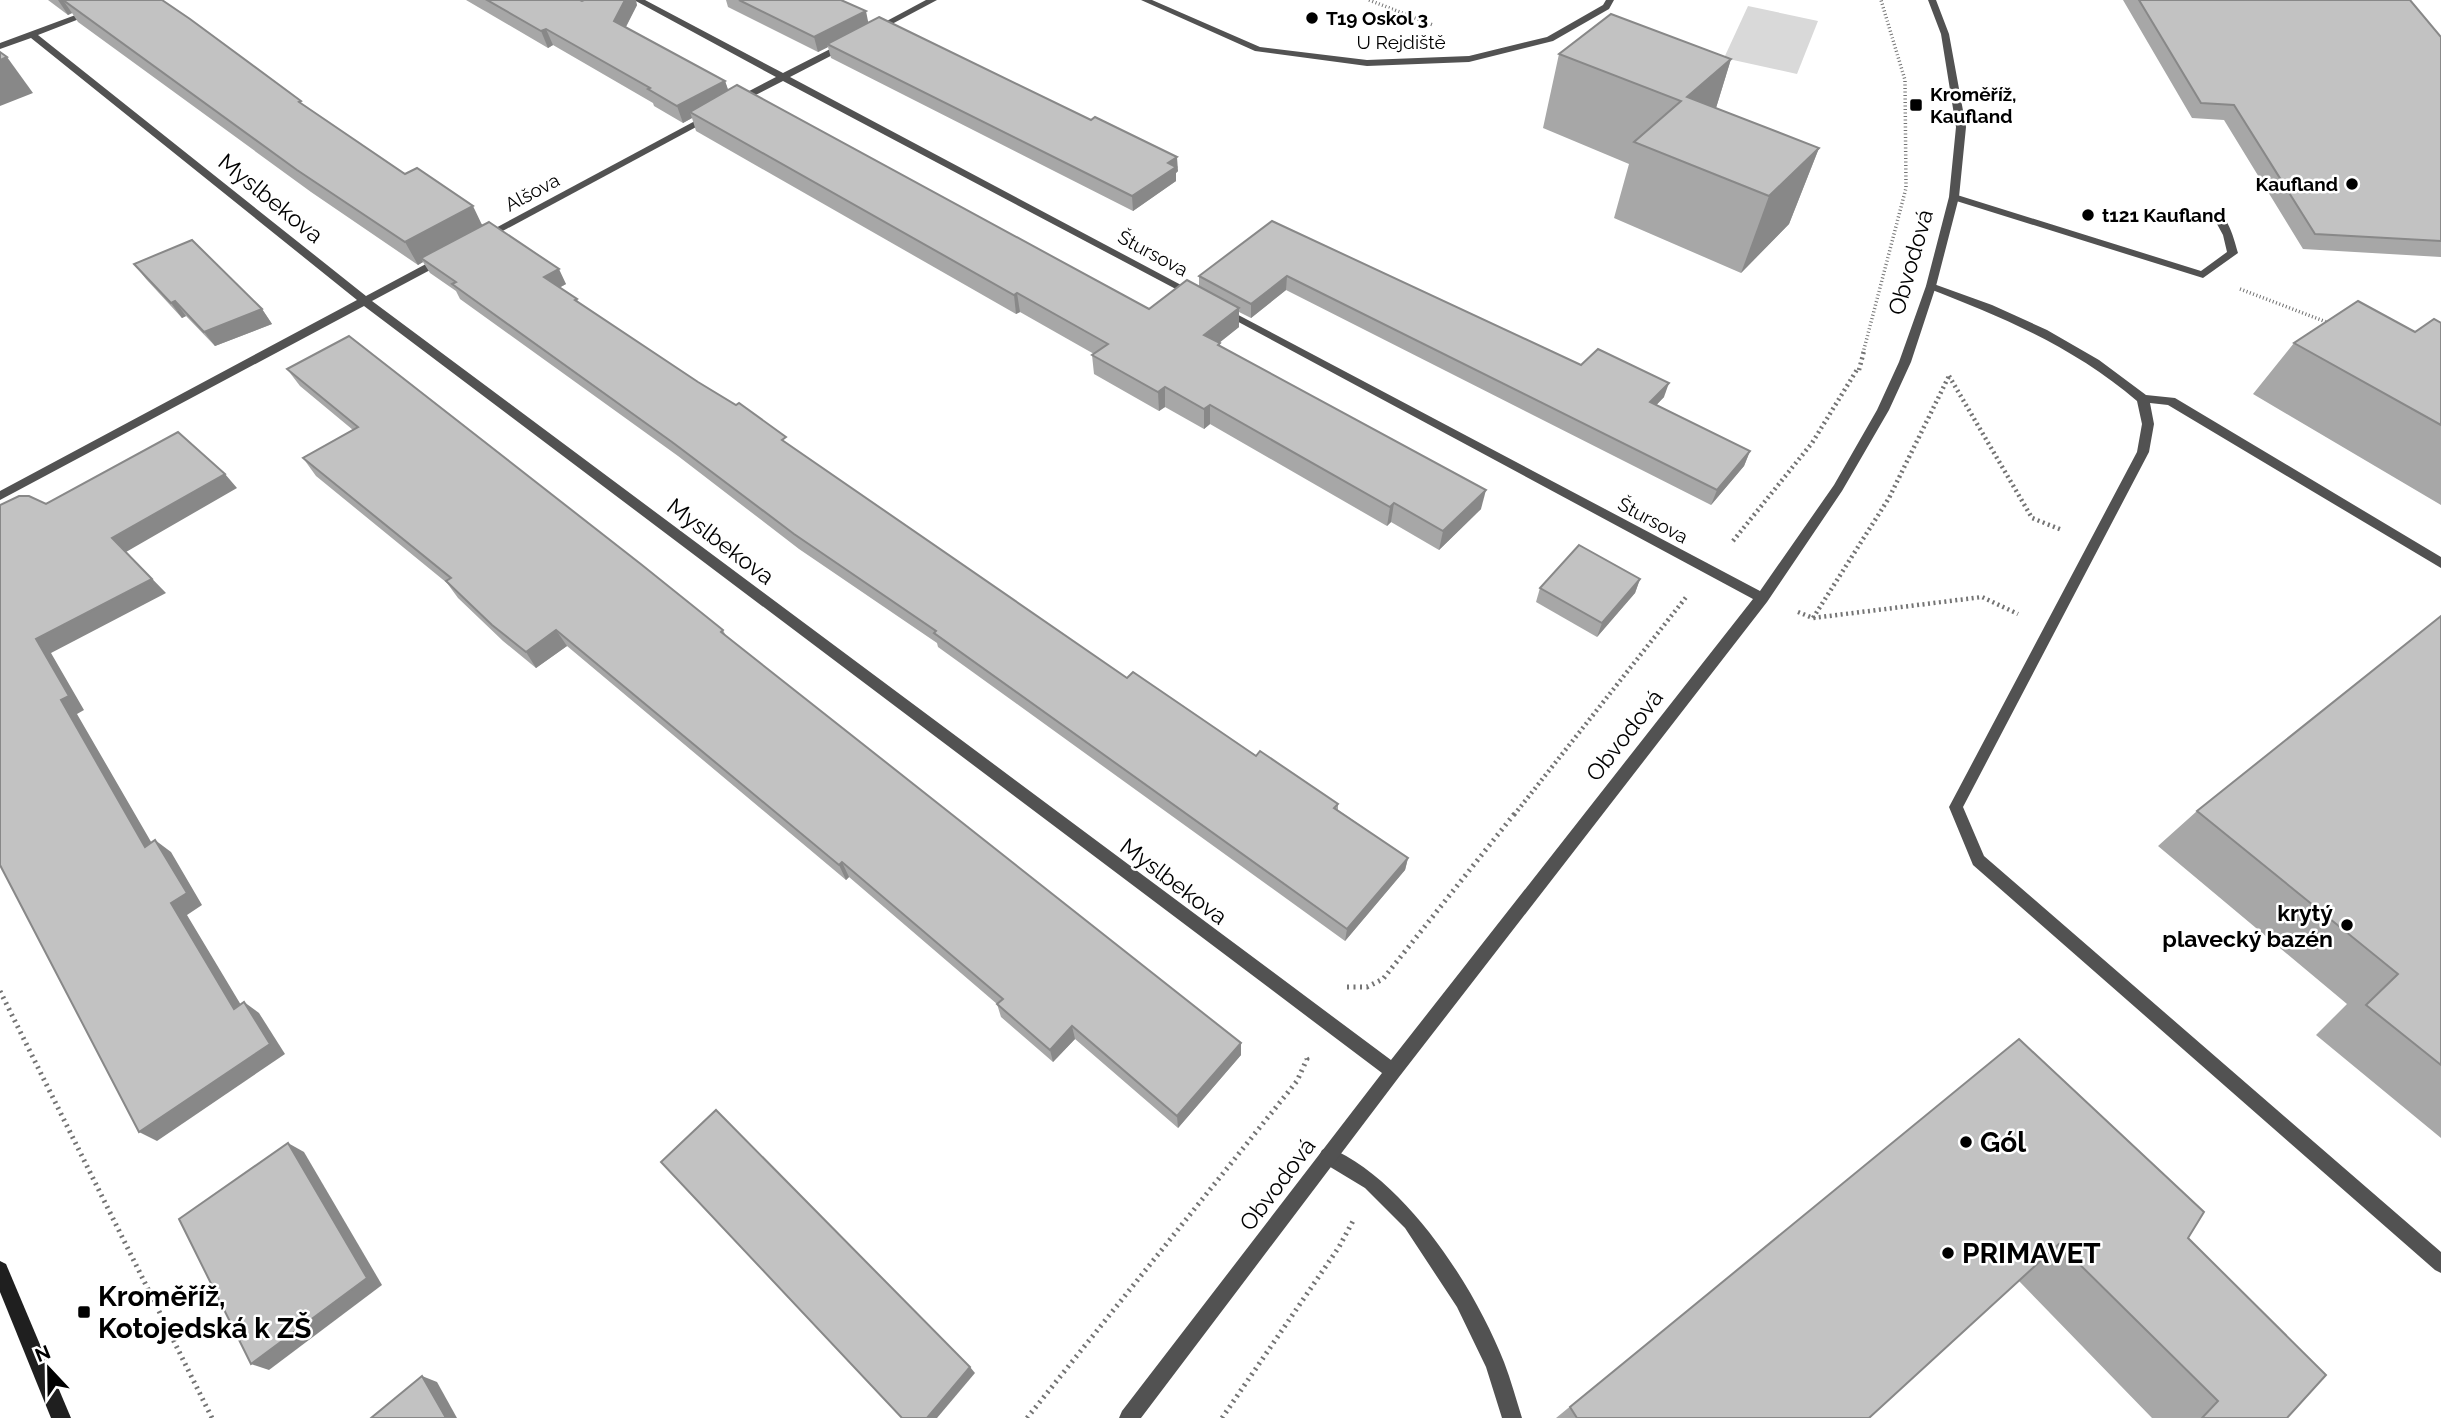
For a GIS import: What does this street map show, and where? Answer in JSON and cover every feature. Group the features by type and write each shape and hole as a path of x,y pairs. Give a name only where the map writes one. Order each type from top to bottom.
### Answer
{"main road":[{"path":"0,1270 61,1418"}],"street":[{"path":"0,46 124,0"},
{"name":"Štursova","path":"638,0 1203,300"},
{"path":"864,35 933,0"},
{"name":"U Rejdiště","path":"1145,0 1258,49 1367,63 1469,59 1550,39 1606,7 1610,0"},
{"name":"Obvodová","path":"1129,1418 1393,1071 1762,598 1838,488 1883,410 1905,362 1931,286 1954,197 1961,127 1945,34 1932,0"},
{"name":"Myslbekova","path":"32,34 365,300 1393,1071"},
{"name":"Alšova","path":"467,246 852,41"},
{"path":"1954,197 2203,275 2233,253 2228,235 2216,213"},
{"path":"0,496 454,253"},
{"path":"1931,286 2024,322 2101,367 2143,400 2171,401 2441,563"},
{"name":"Štursova","path":"1215,306 1762,598"},
{"path":"2143,400 2148,424 2143,452 1956,807 1978,860 2441,1264"},
{"path":"1328,1156 1371,1182 1411,1222 1464,1300 1495,1364 1512,1418"}],"path":[{"path":"1027,1418 1297,1081 1307,1059 1286,1030 1321,978 1346,987 1367,987 1383,979 1812,443 1858,368 1906,188 1905,80 1881,0"},
{"path":"2203,275 2341,328"},
{"path":"1858,368 1883,410"},
{"path":"1813,618 1889,498 1949,376 2032,518 2096,544"},
{"path":"1762,598 1813,618 1982,597 2050,629"},
{"path":"0,991 212,1418"},
{"path":"1222,1418 1339,1247 1371,1182"}],"shaded area":[{"path":"1748,6 1818,21 1797,74 1724,58"}],"building":[{"path":"63,0 162,0 301,101 299,102 405,174 417,168 473,206 405,242 297,170"},
{"path":"487,0 625,0 614,21 725,81 677,106 546,29 541,31"},
{"path":"739,0 841,0 866,11 814,37"},
{"name":"Kaufland","path":"2139,0 2410,0 2441,37 2441,241 2315,234 2234,105 2201,103"},
{"path":"1611,14 1731,59 1687,97 1819,148 1769,196 1634,142 1681,101 1559,54"},
{"path":"879,17 1091,120 1095,117 1177,157 1168,163 1176,167 1132,196 827,44"},
{"path":"737,85 1149,309 1187,280 1239,308 1204,335 1486,490 1443,531 1394,503 1390,507 1210,405 1204,409 1165,387 1158,392 1092,355 1108,344 1017,293 1014,295 690,112"},
{"path":"1272,221 1581,365 1598,349 1669,383 1650,402 1750,451 1717,490 1287,276 1251,304 1199,276"},
{"path":"489,222 559,269 544,277 577,299 575,300 698,382 736,405 739,403 786,437 782,440 1127,678 1133,672 1256,756 1260,751 1338,804 1334,808 1408,858 1347,929 934,633 936,631 794,534 672,442 452,284 456,282 421,258"},
{"path":"192,240 262,309 204,332 175,301 171,303 134,264"},
{"path":"2358,301 2415,332 2434,319 2441,323 2441,425 2294,343"},
{"path":"349,336 642,565 723,630 721,632 1241,1043 1177,1116 1072,1026 1050,1050 997,1004 1003,999 842,862 839,865 556,630 526,652 492,625 446,581 451,578 303,458 358,427 287,369"},
{"path":"178,432 225,474 112,538 152,579 36,639 69,696 61,700 145,847 155,840 187,893 171,903 234,1009 244,1002 270,1044 139,1132 0,865 0,505 19,496 29,496 46,504"},
{"path":"1579,545 1640,579 1602,623 1540,588"},
{"name":"krytý plavecký bazén","path":"2441,616 2441,1065 2366,1005 2398,974 2197,811"},
{"name":"PRIMAVET","path":"2019,1039 2204,1212 2188,1238 2326,1375 2287,1418 2202,1418 2218,1401 2059,1244 1869,1418 1577,1418 1570,1407"},
{"path":"716,1110 970,1367 927,1418 902,1418 661,1162"},
{"path":"288,1143 367,1278 251,1364 179,1219"},
{"path":"422,1376 446,1418 371,1418"}],"place":[{"name":"T19 Oskol 3","path":"1312,18"},
{"name":"Kroměříž, Kaufland","path":"1916,105"},
{"name":"Kaufland","path":"2352,184"},
{"name":"t121 Kaufland","path":"2088,215"},
{"name":"krytý plavecký bazén","path":"2347,925"},
{"name":"Gól","path":"1966,1142"},
{"name":"PRIMAVET","path":"1948,1253"},
{"name":"Kroměříž, Kotojedská k ZŠ","path":"84,1312"}]}
